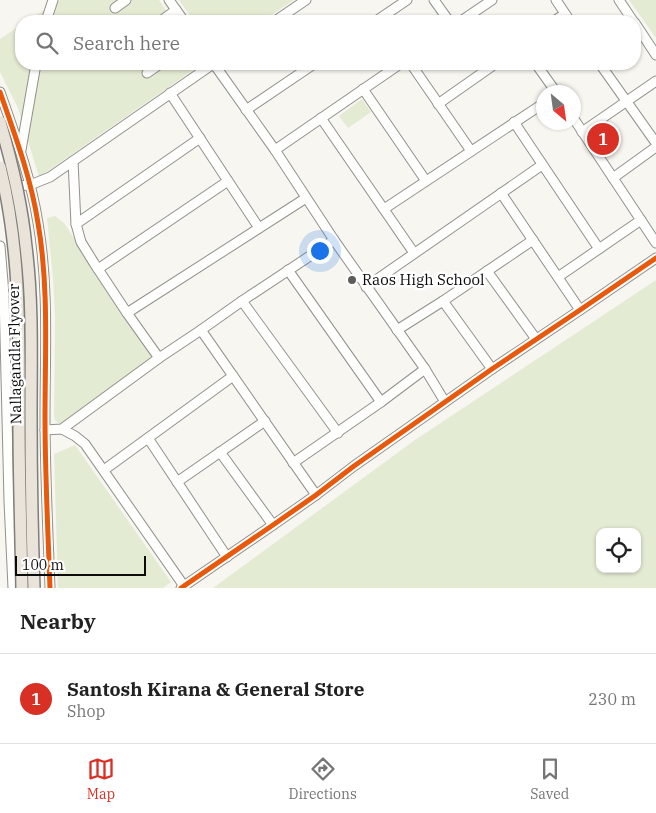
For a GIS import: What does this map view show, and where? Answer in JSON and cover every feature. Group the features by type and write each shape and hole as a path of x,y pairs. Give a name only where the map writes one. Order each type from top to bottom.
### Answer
{"main road":[{"name":"Nallagandla Flyover","path":"0,122 20,203 30,290 31,498 34,588"},
{"name":"Nallagandla Flyover","path":"0,167 8,204 18,290 19,497 22,588"}],"street":[{"path":"48,15 53,0"},
{"path":"115,8 126,0"},
{"path":"169,0 180,15"},
{"path":"284,15 305,0"},
{"path":"385,15 408,0"},
{"path":"434,0 445,15"},
{"path":"470,15 492,0"},
{"path":"556,0 567,15"},
{"path":"619,0 629,15"},
{"path":"169,15 176,10"},
{"path":"641,32 656,55"},
{"path":"0,178 20,151 35,70"},
{"path":"147,73 151,70"},
{"path":"0,187 30,185 50,177 205,70"},
{"path":"218,70 275,150 366,287 425,369 445,402"},
{"path":"246,110 305,70"},
{"path":"275,150 391,70"},
{"path":"415,70 471,151"},
{"path":"438,104 486,70"},
{"path":"540,70 551,85"},
{"path":"604,70 656,143"},
{"path":"656,81 582,132 656,243"},
{"path":"363,89 426,181"},
{"path":"0,92 30,185 38,222 43,262 46,294 45,430 50,588"},
{"path":"170,93 259,228"},
{"path":"384,209 536,108"},
{"path":"321,118 414,254"},
{"path":"514,122 599,249"},
{"path":"76,224 200,138"},
{"path":"613,178 656,147"},
{"path":"73,161 76,224 81,242 159,358"},
{"path":"366,287 542,165"},
{"path":"98,269 228,181"},
{"path":"501,193 580,310"},
{"path":"127,313 306,198"},
{"path":"558,277 641,220"},
{"path":"62,429 242,300 334,240"},
{"path":"397,330 533,240"},
{"path":"0,246 4,294 5,502 13,588"},
{"path":"45,430 62,429 85,444 182,587 274,525 492,369 656,258"},
{"path":"288,270 381,402"},
{"path":"487,271 536,339"},
{"path":"4,294 46,294"},
{"path":"242,300 338,432"},
{"path":"443,300 492,369"},
{"path":"202,330 316,495"},
{"path":"294,463 425,369"},
{"path":"104,470 233,376"},
{"path":"177,482 264,421"},
{"path":"148,438 227,557"},
{"path":"220,452 274,525"}],"green space":[{"path":"60,0 159,0 169,15 36,15"},
{"path":"179,0 294,0 271,15 190,15"},
{"path":"629,0 656,0 656,38 641,15"},
{"path":"15,29 15,70 193,70 39,177 18,108 0,72 0,39"},
{"path":"362,99 371,112 348,128 339,116"},
{"path":"55,216 64,223 152,357 151,362 64,423 58,423 54,415 55,318 47,218"},
{"path":"656,280 656,588 213,588 415,440"},
{"path":"75,445 171,582 163,588 58,588 54,454"}],"cycle path":[{"path":"0,92 27,173 35,206 44,271 46,344 45,438 50,588"},
{"path":"181,588 316,495 492,369 656,258"}],"place":[{"name":"Santosh Kirana & General Store","path":"603,139"},
{"name":"Raos High School","path":"352,280"}]}
